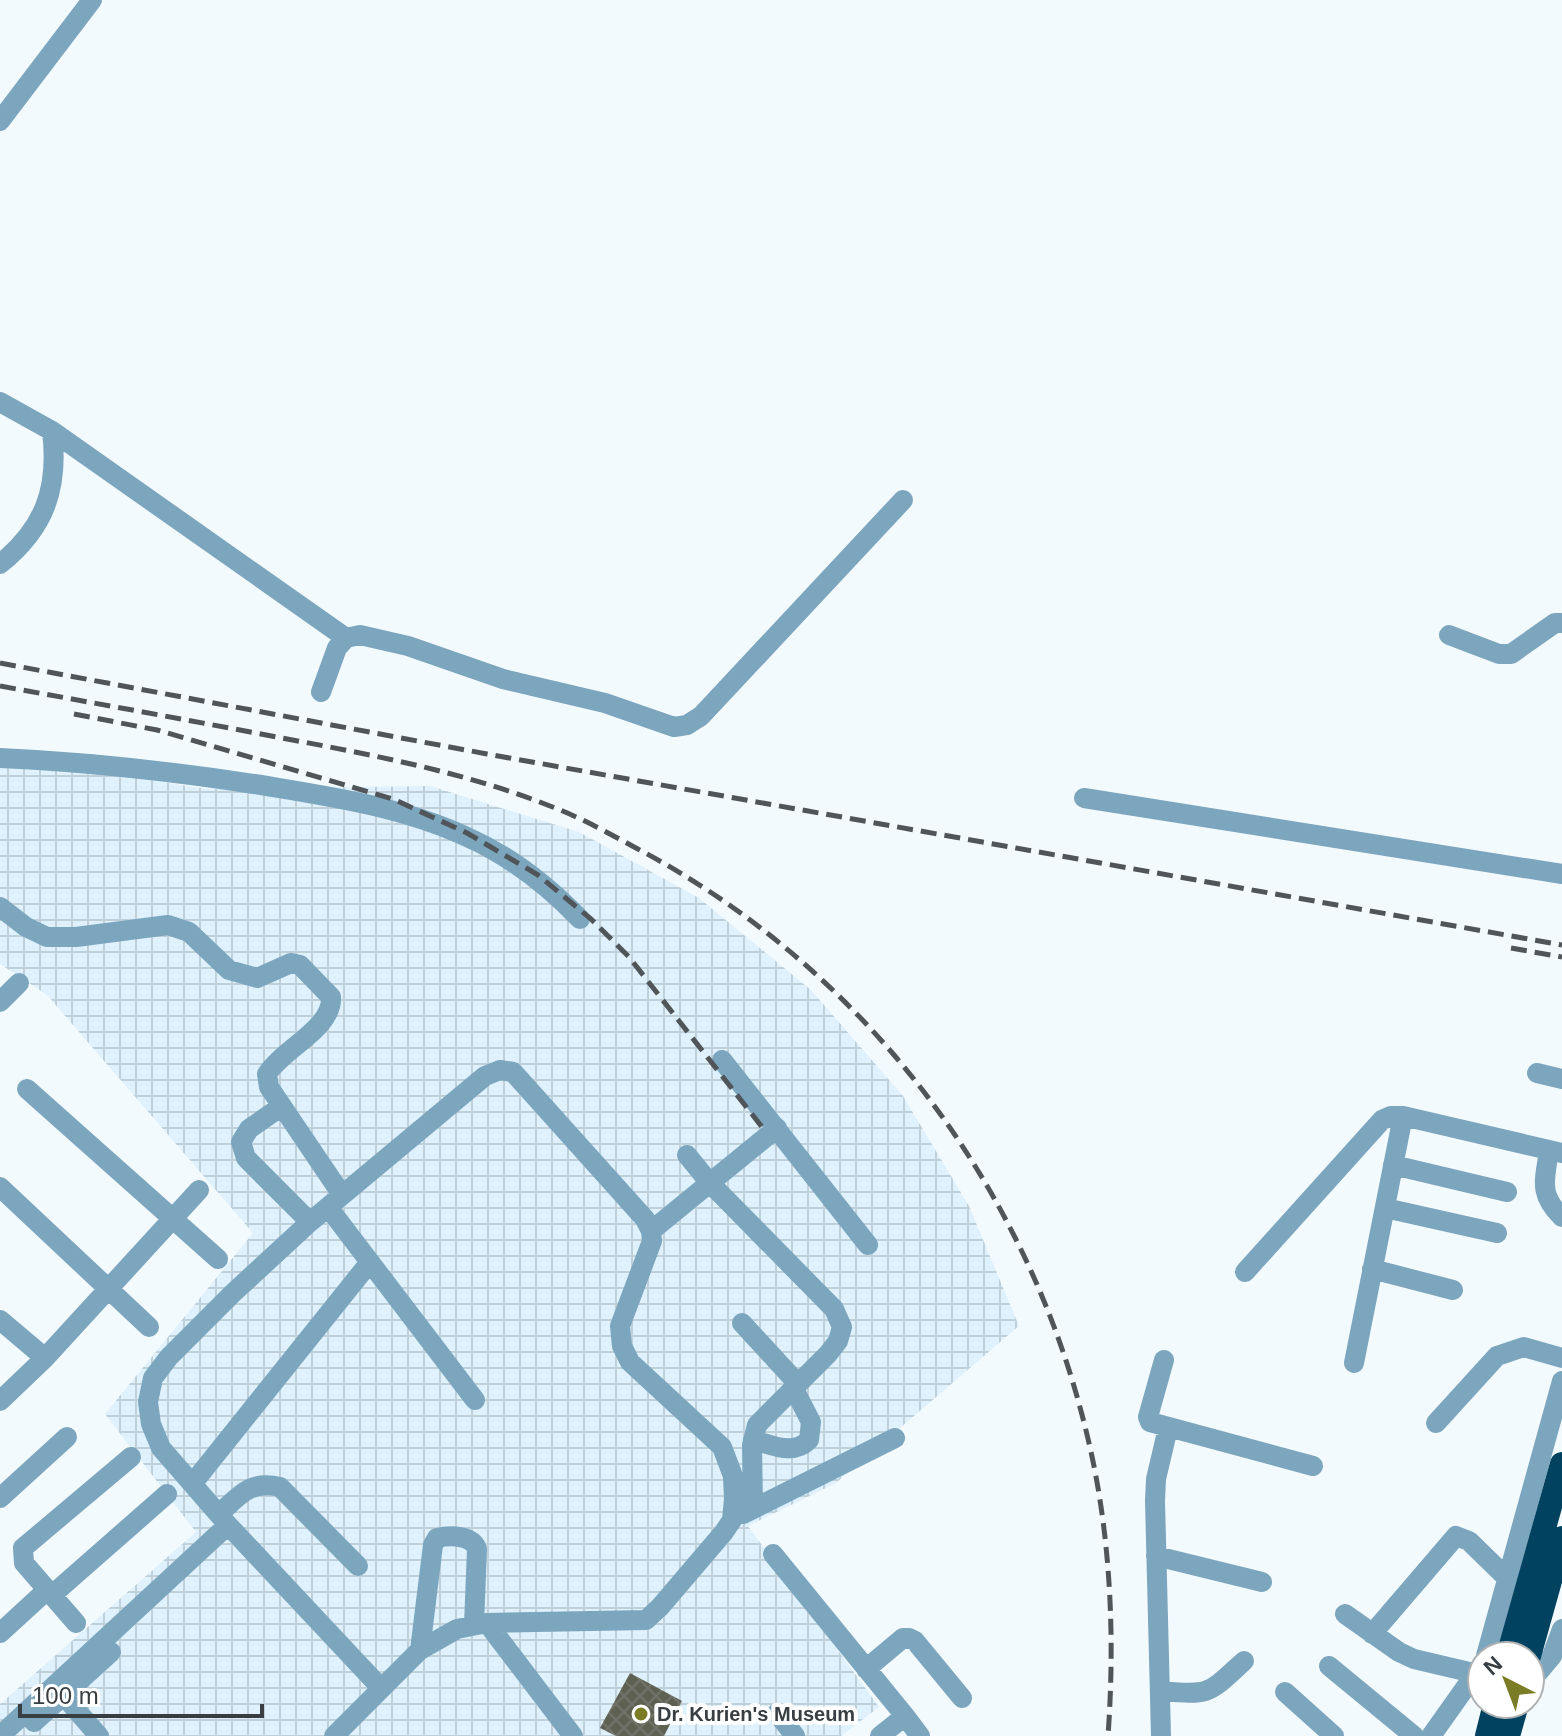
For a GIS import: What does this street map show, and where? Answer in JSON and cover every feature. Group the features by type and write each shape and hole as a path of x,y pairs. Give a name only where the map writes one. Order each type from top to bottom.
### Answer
{"highway":[{"path":"1529,1640 1530,1610 1562,1464"},
{"path":"1516,1640 1562,1538"}],"street":[{"path":"0,121 92,0"},
{"path":"0,402 52,431 346,638"},
{"path":"0,564 27,538 43,513 54,483 56,460 52,431"},
{"path":"321,692 337,648 346,638 360,635 385,640 503,679 605,703 674,727 687,725 701,716 903,500"},
{"path":"1449,635 1499,654 1511,654 1555,623 1562,623"},
{"path":"0,758 80,762 180,773 331,797 401,814 468,837 528,871 580,919"},
{"path":"1084,798 1562,874"},
{"path":"0,907 26,927 47,937 76,937 168,925 189,932 229,970 242,976 257,978 291,963 300,965 331,997 332,1007 325,1020 275,1062 267,1074 269,1087 370,1262 475,1400"},
{"path":"0,1002 19,983"},
{"path":"722,1060 868,1245"},
{"path":"381,1688 228,1525 161,1448 151,1424 148,1402 153,1378 169,1357 233,1293 310,1222 485,1076 500,1070 513,1072 522,1080 645,1219 651,1231 649,1255 620,1326 622,1346 630,1362 722,1447 733,1476 732,1520"},
{"path":"1537,1073 1562,1079"},
{"path":"27,1089 218,1259"},
{"path":"282,1106 249,1129 241,1142 246,1158 310,1222"},
{"path":"1245,1272 1382,1120 1391,1116 1403,1116 1555,1151 1544,1185 1546,1198 1562,1217"},
{"path":"1354,1363 1403,1116"},
{"path":"651,1231 777,1128"},
{"path":"687,1155 709,1182 834,1309 842,1327 838,1341 828,1354 757,1425 753,1440 753,1509"},
{"path":"1393,1165 1507,1192"},
{"path":"0,1187 110,1287 149,1327"},
{"path":"0,1401 45,1358 199,1190"},
{"path":"1385,1208 1497,1233"},
{"path":"193,1483 370,1262"},
{"path":"1372,1269 1453,1290"},
{"path":"0,1320 45,1358"},
{"path":"742,1323 796,1386 811,1422 809,1440 801,1448 753,1440"},
{"path":"1436,1423 1497,1356 1524,1347 1562,1358"},
{"path":"1164,1360 1148,1417 1155,1425 1313,1466"},
{"path":"1491,1640 1562,1381"},
{"path":"1161,1736 1156,1479 1168,1428"},
{"path":"0,1498 67,1437"},
{"path":"334,1736 420,1650 457,1629 480,1624 646,1620 732,1520 895,1438"},
{"path":"76,1623 24,1563 23,1548 131,1457"},
{"path":"19,1736 59,1691 228,1525 254,1485 265,1483 280,1487 358,1566"},
{"path":"0,1633 167,1494"},
{"path":"420,1650 433,1545 437,1538 445,1536 471,1539 477,1549 480,1624 573,1736"},
{"path":"1372,1634 1456,1536 1469,1541 1508,1579"},
{"path":"773,1554 920,1736"},
{"path":"1156,1556 1262,1582"},
{"path":"1345,1614 1414,1659 1466,1671"},
{"path":"1546,1663 1552,1656 1562,1629"},
{"path":"866,1669 903,1638 909,1638 915,1641 962,1698"},
{"path":"1160,1691 1200,1694 1214,1688 1244,1661"},
{"path":"1329,1666 1414,1736"},
{"path":"0,1736 59,1691"},
{"path":"59,1691 99,1736"},
{"path":"1285,1692 1325,1733"},
{"path":"1431,1736 1466,1692"},
{"path":"777,1713 795,1736"},
{"path":"880,1736 905,1716"}],"shaded area":[{"path":"0,756 207,789 430,786 579,832 699,898 811,990 903,1096 969,1206 1019,1326 836,1483 748,1526 879,1707 841,1736 0,1736 0,1704 196,1532 105,1414 253,1233 47,995 0,964"}],"building":[{"name":"Dr. Kurien's Museum","path":"630,1673 682,1701 664,1736 616,1736 600,1728"}],"railway":[{"path":"0,663 487,754 1562,945"},
{"path":"0,686 384,758 518,794 572,815 636,848 719,898 796,956 865,1023 927,1096 981,1175 1026,1260 1062,1350 1089,1443 1096,1479 1107,1552 1111,1626 1108,1736"},
{"path":"74,714 157,730 393,799 467,833 538,875 591,919 629,957 762,1127"},
{"path":"1511,948 1562,957"}],"place":[{"name":"Dr. Kurien's Museum","path":"641,1714"}]}
